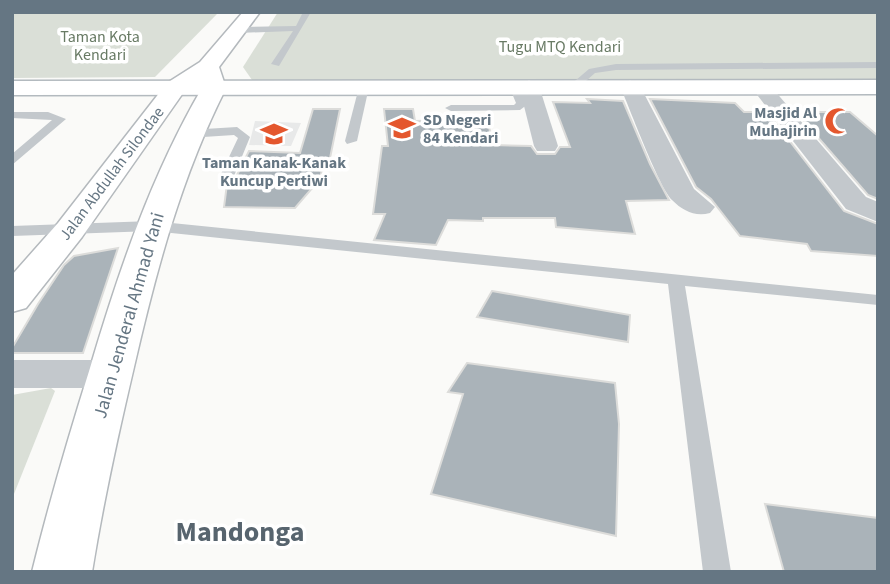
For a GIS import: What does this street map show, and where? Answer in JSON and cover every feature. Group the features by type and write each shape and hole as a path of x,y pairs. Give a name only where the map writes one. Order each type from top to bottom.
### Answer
{"main road":[{"path":"203,74 252,12"},
{"path":"12,88 203,74 364,87 878,87"},
{"name":"Jalan Jenderal Ahmad Yani","path":"63,571 78,490 110,374 152,226 188,134 203,74"},
{"name":"Jalan Abdullah Silondae","path":"12,300 203,74"}],"street":[{"path":"521,86 546,146"},
{"path":"630,86 682,194 700,207"},
{"path":"756,87 856,204 878,213"},
{"path":"12,374 110,374"}],"lane":[{"path":"276,64 307,12"},
{"path":"239,30 299,28"},
{"path":"731,66 756,87"},
{"path":"574,86 592,71 603,68 875,67"},
{"path":"451,108 516,108 522,104 521,86"},
{"path":"351,141 364,87"},
{"path":"12,115 48,115 60,119 12,161"},
{"path":"188,134 237,131 242,134 244,137 227,176"},
{"path":"12,231 152,226 878,300"},
{"path":"676,281 717,572"}],"shaded area":[{"name":"Taman Kanak-Kanak Kuncup Pertiwi","path":"255,121 301,123 291,146 249,145"}],"green space":[{"name":"Taman Kota Kendari","path":"12,12 219,12 155,77 12,78"},
{"name":"Tugu MTQ Kendari","path":"278,12 878,12 878,80 252,80 243,67"},
{"path":"51,388 55,391 12,499 12,395"}],"building":[{"path":"587,99 623,101 669,200 626,201 635,234 556,227 555,218 483,218 483,221 448,220 436,245 374,240 385,214 373,214 382,146 388,146 384,109 413,109 415,121 488,119 492,145 531,146 537,154 555,154 560,147 570,147 553,102 590,103"},
{"path":"650,99 735,103 744,112 767,112 844,211 878,224 878,256 811,251 807,244 740,236 711,199 696,187"},
{"path":"313,109 340,109 328,168 322,169 320,179 295,208 224,207 227,184 236,177 249,151 300,153"},
{"path":"796,112 850,112 878,136 878,199 868,195"},
{"path":"118,248 83,353 12,353 12,348 38,304 64,265 74,256"},
{"path":"492,291 630,315 628,342 477,317"},
{"path":"467,363 615,383 619,424 616,536 431,494 463,394 448,392"},
{"path":"765,504 878,518 878,572 784,572"}],"place":[{"name":"Masjid Al Muhajirin","path":"838,121"},
{"name":"SD Negeri 84 Kendari","path":"402,128"},
{"name":"Taman Kanak-Kanak Kuncup Pertiwi","path":"274,134"}],"district":[{"name":"Mandonga","path":"240,531"}]}
